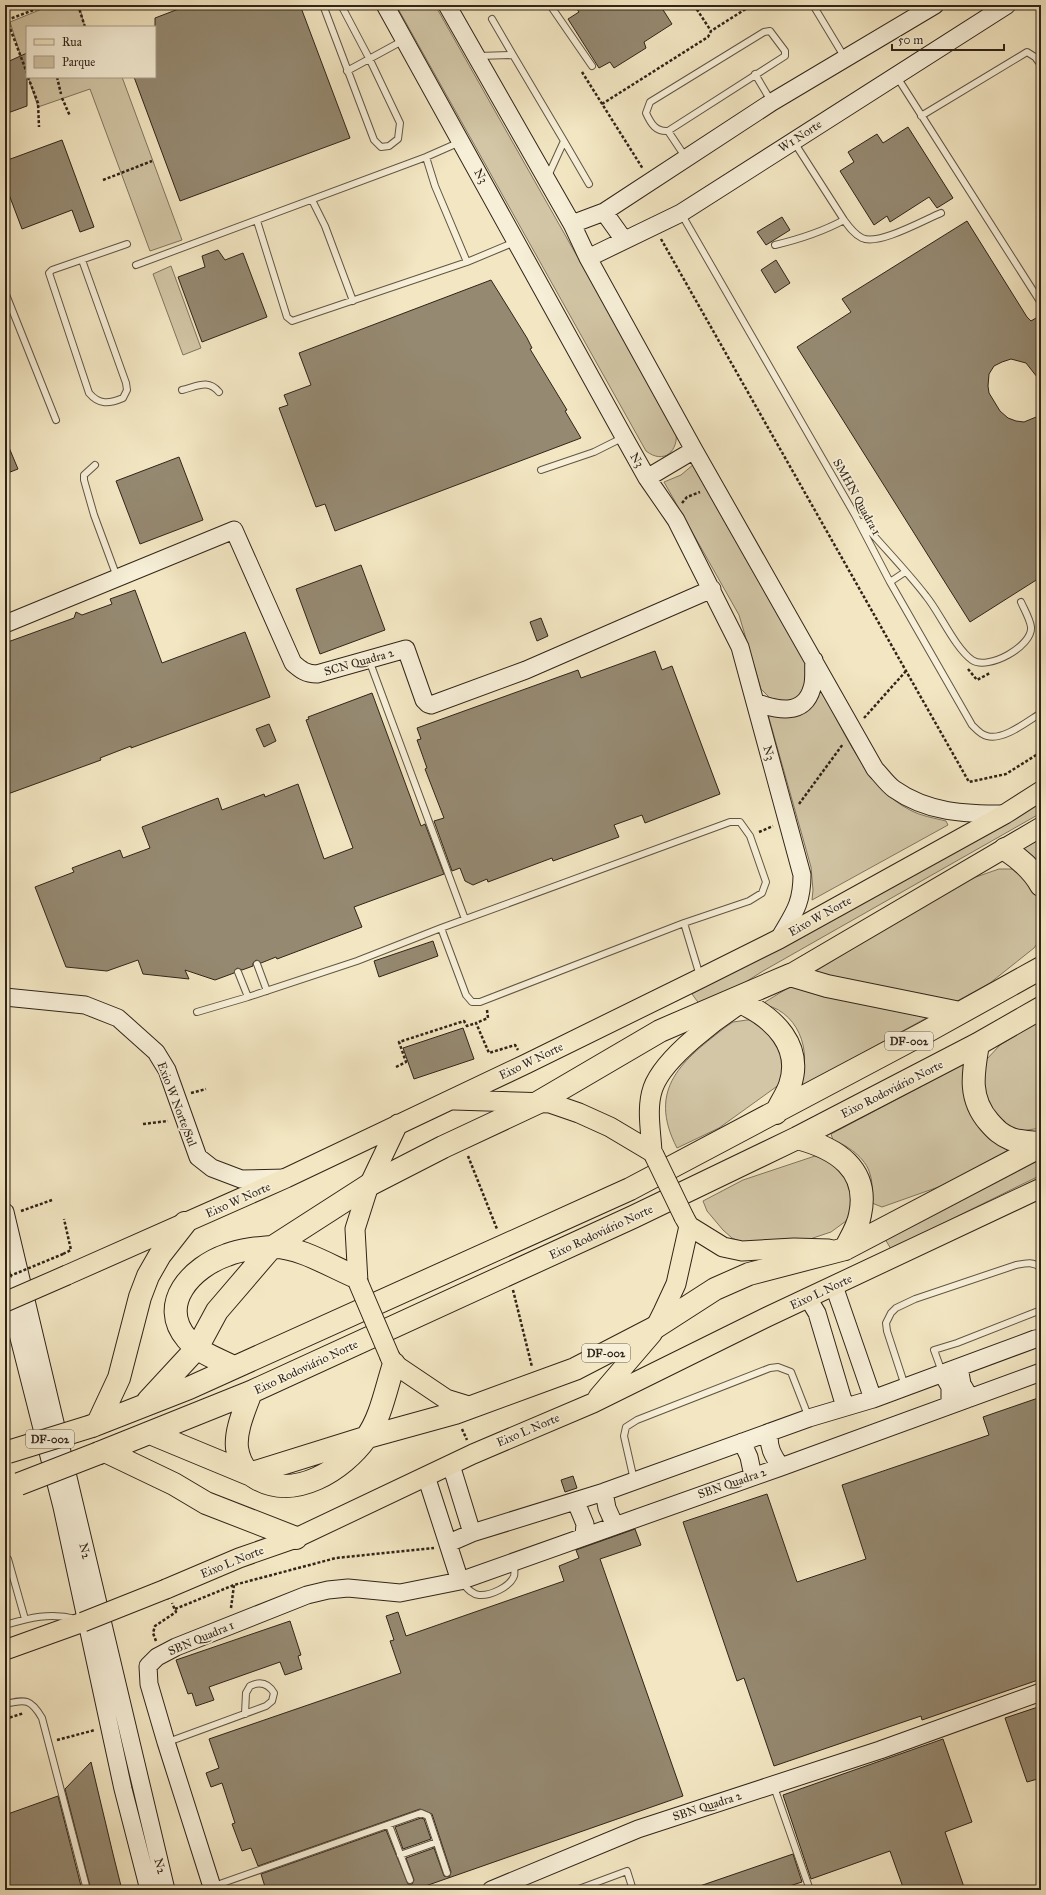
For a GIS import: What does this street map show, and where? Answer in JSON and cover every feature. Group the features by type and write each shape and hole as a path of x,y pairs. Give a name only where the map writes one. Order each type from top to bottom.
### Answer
{"highway":[{"path":"1005,849 1024,862 1036,876 1041,885"},
{"path":"1033,972 1041,957"},
{"name":"DF-002","path":"6,1453 95,1424 189,1388 630,1189 776,1113 1033,972"},
{"path":"790,975 828,986 960,1013"},
{"name":"DF-002","path":"144,1405 197,1348 217,1311 271,1248 369,1185 443,1147 537,1103 660,1031 790,975"},
{"path":"742,1003 758,1011 773,1023 784,1035 792,1049 793,1068 790,1085 776,1113"},
{"name":"Eixo Rodoviário Norte","path":"102,1452 251,1392 633,1217 796,1138 978,1044 1041,1008"},
{"path":"978,1044 974,1074 974,1093 979,1110 1000,1134 1012,1139 1041,1143"},
{"path":"796,1138 816,1143 831,1151 849,1164 859,1179 862,1197 860,1217 845,1249"},
{"name":"DF-002","path":"368,1437 472,1407 575,1369 656,1327 715,1289 750,1274 845,1249 1041,1146"},
{"path":"95,1424 119,1378 140,1297 148,1276 160,1255 186,1223"},
{"path":"234,1367 197,1348 184,1334 176,1318 176,1303 181,1289 190,1278 205,1266 226,1255 247,1249 293,1249 357,1279"},
{"path":"150,1433 249,1474 263,1483 275,1486 289,1486 308,1482 328,1472 346,1460 368,1437 377,1418 392,1361"},
{"path":"249,1474 240,1459 237,1448 237,1436 251,1392"},
{"path":"102,1452 174,1484 206,1503 296,1538"},
{"name":"DF-002","path":"12,1486 102,1452"}],"main road":[{"name":"N3","path":"385,5 462,141 647,478 676,520 740,647 802,875 802,893 798,907 779,939"},
{"path":"572,224 604,212 772,102 935,5"},
{"name":"W1 Norte","path":"588,258 681,212 1007,5"},
{"path":"451,8 476,56 572,224 588,258 694,450 875,769 894,789 921,803 945,811 968,814 1005,814"},
{"path":"604,212 624,240"},
{"path":"647,478 694,450"},
{"name":"SCN Quadra 2","path":"5,624 234,530 293,663 300,670 308,674 317,674 406,649 424,700 428,704 436,705 526,670 712,589"},
{"path":"755,702 772,709 786,710 796,707 808,699 813,687 814,660"},
{"name":"Eixo W Norte","path":"5,1302 67,1276 286,1178 526,1064 779,939 1005,814 1041,791"},
{"path":"845,1249 794,1248 742,1251 723,1247 686,1221 653,1153 649,1108 653,1088 662,1070 683,1048 742,1003 1041,827"},
{"name":"Exio W Norte/Sul","path":"5,997 85,1005 118,1018 156,1052 167,1070 198,1157 212,1168 242,1179 286,1178"},
{"path":"448,1100 550,1103 579,1113 610,1127 653,1153"},
{"path":"398,1124 369,1185 355,1229 357,1279 392,1361 446,1399 472,1407"},
{"name":"Eixo L Norte","path":"5,1650 84,1622 239,1558 296,1538 426,1476 593,1403 808,1298 1038,1193"},
{"name":"N2","path":"12,1212 166,1890"},
{"path":"593,1403 656,1327 676,1284 686,1221"},
{"name":"N2","path":"5,1283 62,1507 123,1789 149,1890"},
{"path":"834,1286 873,1398"},
{"path":"808,1298 817,1313 845,1407"},
{"path":"450,1545 472,1533 576,1502 809,1418 906,1387 1041,1338"},
{"path":"959,1367 962,1384 970,1398"},
{"name":"SBN Quadra 2","path":"460,1581 781,1467 1041,1372"},
{"path":"942,1373 950,1387 950,1405"},
{"path":"770,1432 768,1442 781,1467"},
{"path":"742,1442 749,1457 753,1476"},
{"path":"451,1465 472,1533"},
{"path":"426,1476 450,1545 460,1581"},
{"path":"604,1492 607,1508 616,1526"},
{"path":"576,1502 585,1524 584,1536"},
{"name":"SBN Quadra 1","path":"213,1888 149,1684 148,1666 157,1658 176,1647 307,1595 328,1590 348,1588 400,1593 460,1581"},
{"name":"SBN Quadra 2","path":"491,1890 638,1829 773,1785 1041,1692"},
{"path":"123,1789 130,1793 136,1800 161,1890"}],"lane":[{"path":"323,5 374,140 381,147 389,146 398,139 400,124 370,60 341,5"},
{"path":"550,5 592,66"},
{"path":"813,5 845,58"},
{"path":"492,20 589,184"},
{"path":"770,31 786,54 755,74 668,131 661,131 656,128 646,113 650,102 764,32 770,31"},
{"path":"347,71 405,40"},
{"path":"921,116 1027,52 1035,57 1041,66"},
{"path":"476,56 513,55"},
{"path":"755,74 772,102"},
{"path":"896,75 1041,303"},
{"path":"668,131 686,158"},
{"path":"793,140 844,220 853,232 863,239 884,238 941,213"},
{"path":"136,265 426,158 462,141"},
{"path":"546,179 564,141"},
{"path":"426,158 435,186 467,262"},
{"path":"312,200 325,226 353,301"},
{"name":"SMHN Quadra 1","path":"681,212 855,515 890,582 972,725 979,733 987,737 996,737 1013,731 1041,713"},
{"path":"775,245 800,239 826,230 844,220"},
{"path":"256,221 289,320 292,321 467,262 517,242"},
{"path":"82,260 126,383 127,390 123,398 104,403 99,403 89,393 49,276 52,270 127,244"},
{"path":"5,292 56,420"},
{"path":"182,390 208,384 214,386 220,392"},
{"path":"541,470 594,452 624,437"},
{"path":"94,465 84,475 84,480 94,515 117,577"},
{"path":"855,515 926,596 962,650 972,660 979,664 999,660 1025,642 1030,634 1031,627 1020,602"},
{"path":"890,582 905,572"},
{"path":"369,660 465,919"},
{"path":"197,1012 267,991 357,961 441,928 465,919 730,822 740,822 750,836 766,882 762,893 749,901 684,923 480,1002 472,1002 468,999 441,928"},
{"path":"684,923 700,978"},
{"path":"257,964 267,991"},
{"path":"238,972 248,997"},
{"path":"906,1387 887,1331 887,1319 896,1308 937,1291 1016,1265 1029,1262 1038,1264 1041,1268"},
{"path":"942,1373 934,1350 957,1343 1041,1310"},
{"path":"635,1481 624,1436 626,1428 637,1420 770,1368 785,1368 791,1372 809,1418"},
{"path":"5,1556 8,1559 25,1619"},
{"path":"5,1625 25,1619 61,1615 84,1622"},
{"path":"166,1742 245,1714 266,1706 272,1701 274,1693 266,1684 261,1683 250,1686 246,1693 245,1714"},
{"path":"5,1704 25,1701 33,1704 42,1718 87,1890"},
{"path":"773,1785 810,1890"},
{"path":"213,1888 414,1815 424,1813 428,1816 448,1873"},
{"path":"389,1825 410,1880"},
{"path":"400,1855 437,1842"},
{"path":"576,1890 627,1870 633,1890"}],"path":[{"path":"7,20 47,5"},
{"path":"78,5 84,26"},
{"path":"694,5 711,31"},
{"path":"602,104 708,37 711,31 752,5"},
{"path":"5,15 26,70"},
{"path":"582,71 650,181"},
{"path":"28,78 38,103 39,127"},
{"path":"57,78 61,94"},
{"path":"62,98 70,116"},
{"path":"103,180 152,161"},
{"path":"653,225 969,782 1006,774 1041,752"},
{"path":"676,520 681,504 687,497 698,492 712,494 723,499"},
{"path":"750,836 787,820 853,730 906,671"},
{"path":"396,1067 406,1062 399,1042 464,1020 467,1026 488,1018 486,1000"},
{"path":"476,1023 489,1053 516,1045 526,1064"},
{"path":"187,1094 206,1089"},
{"path":"143,1124 169,1121"},
{"path":"467,1153 504,1246"},
{"path":"12,1212 52,1200"},
{"path":"5,1278 71,1250 64,1219"},
{"path":"509,1274 536,1383"},
{"path":"155,1626 175,1610 234,1585 336,1558 450,1545"},
{"path":"231,1609 234,1585"},
{"path":"5,1719 36,1708"},
{"path":"64,1739 101,1729"}],"green space":[{"path":"52,5 79,5 85,26 26,26 26,72 10,22"},
{"path":"396,5 435,5 676,431 675,445 669,454 659,457 646,451"},
{"path":"28,78 122,78 182,240 150,251 90,89 38,107"},
{"path":"171,266 201,348 183,355 153,274"},
{"path":"694,464 809,669 802,696 790,702 770,698 761,689 739,615 664,482 681,475"},
{"path":"820,688 847,739 869,773 881,788 910,810 946,821 948,825 812,900 813,890 811,867 767,711"},
{"path":"1041,798 1041,813 763,971 703,1009 692,994"},
{"path":"1041,833 1041,869 1011,851"},
{"path":"999,869 1013,869 1023,874 1041,896 1041,938 1034,948 990,983 797,1089 802,1077 804,1064 804,1052 801,1039 796,1028 788,1018 778,1010 766,1005 765,1002 929,902 973,878"},
{"path":"755,1020 787,1048 781,1082 719,1128 677,1148 668,1127 666,1108 668,1092 674,1077 696,1051 727,1026 733,1022"},
{"path":"1041,1020 1041,1128 1021,1131 999,1120 988,1109 983,1087 986,1060 1000,1045"},
{"path":"962,1065 968,1069 1014,1152 944,1185 882,1207 872,1203 872,1181 868,1168 850,1149 833,1140 831,1134"},
{"path":"815,1156 823,1156 851,1174 852,1211 846,1221 831,1232 801,1242 750,1246 732,1238 707,1211 703,1201 743,1180"},
{"path":"1041,1156 1041,1175 891,1249 885,1239"}],"building":[{"path":"189,5 300,5 350,138 180,201 134,78 156,78 155,18"},
{"path":"574,5 660,5 672,24 644,42 646,48 614,68 610,62 599,68 568,19 579,12"},
{"path":"26,53 27,106 5,114 5,63"},
{"path":"908,127 953,198 937,208 929,197 890,222 887,216 874,225 840,171 854,162 848,152 877,134 883,143"},
{"path":"62,140 94,227 80,232 72,210 22,229 5,184 5,161"},
{"path":"782,217 790,230 766,245 757,232"},
{"path":"967,221 1027,317 1031,321 1041,315 1041,382 1026,363 1011,359 994,366 989,374 988,386 989,393 1000,411 1008,418 1024,422 1041,415 1041,577 970,622 797,347 851,312 842,299"},
{"path":"218,250 225,260 243,253 267,317 202,342 178,277 205,267 202,256"},
{"path":"776,260 790,283 775,293 761,270"},
{"path":"491,280 527,338 532,348 530,349 567,410 565,411 581,438 335,531 325,504 316,507 279,408 288,405 284,395 311,385 299,353"},
{"path":"5,438 18,469 5,474"},
{"path":"179,457 203,520 140,544 116,481"},
{"path":"361,565 385,630 320,654 296,589"},
{"path":"135,590 162,663 245,632 270,697 131,748 131,746 100,758 101,760 5,795 5,643 74,618 76,612 82,615 112,604 110,599"},
{"path":"541,618 548,636 537,641 530,622"},
{"path":"655,651 662,670 672,666 720,794 645,823 642,815 614,825 619,837 553,861 552,858 488,882 487,879 473,885 465,881 460,868 452,871 434,821 444,818 425,769 427,768 417,740 421,739 417,728 578,670 581,678"},
{"path":"372,693 421,826 425,824 444,874 354,907 362,927 277,959 276,957 261,963 256,960 253,963 253,966 242,970 237,968 234,973 215,980 185,970 189,979 143,974 138,960 107,971 66,967 35,887 74,872 72,868 120,850 123,858 150,848 142,827 218,798 222,810 264,794 265,797 298,784 324,859 353,848 306,720 309,719 308,717"},
{"path":"269,724 276,741 264,747 256,729"},
{"path":"433,941 438,956 379,977 374,961"},
{"path":"463,1028 474,1059 414,1079 403,1048"},
{"path":"1041,1397 1041,1679 922,1720 921,1716 774,1766 744,1678 737,1681 683,1522 767,1494 797,1582 866,1559 842,1485 989,1435 983,1417"},
{"path":"573,1476 577,1488 565,1492 561,1480"},
{"path":"635,1529 641,1545 600,1559 683,1796 414,1890 266,1890 261,1874 386,1830 408,1884 412,1884 414,1880 406,1858 434,1848 444,1876 449,1877 451,1872 432,1814 420,1809 258,1866 251,1848 242,1851 232,1824 235,1823 222,1783 211,1787 206,1773 219,1768 209,1739 401,1673 390,1641 394,1640 386,1616 398,1612 406,1636 564,1581 559,1566 579,1558 576,1550"},
{"path":"290,1621 301,1655 298,1656 302,1669 285,1675 280,1662 209,1687 214,1700 196,1706 192,1693 188,1694 176,1660"},
{"path":"1041,1706 1041,1778 1027,1782 1005,1718"},
{"path":"943,1739 972,1822 945,1832 965,1890 904,1890 890,1851 811,1879 783,1795"},
{"path":"91,1762 122,1890 91,1890 65,1789"},
{"path":"58,1796 82,1890 5,1890 5,1815"},
{"path":"421,1818 424,1819 431,1839 403,1849 395,1827"},
{"path":"793,1854 802,1882 777,1890 694,1890 694,1888"}]}
